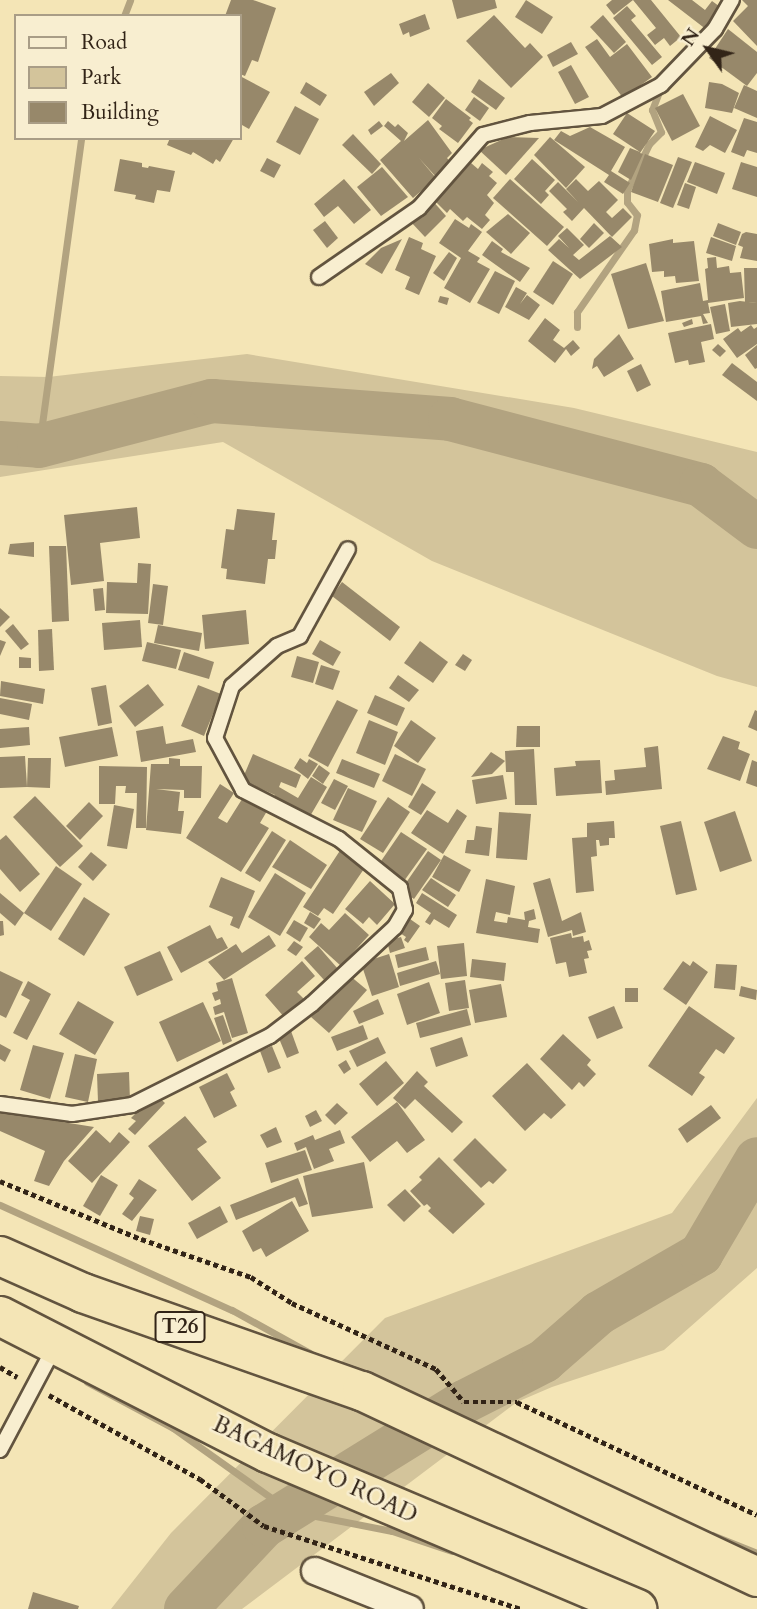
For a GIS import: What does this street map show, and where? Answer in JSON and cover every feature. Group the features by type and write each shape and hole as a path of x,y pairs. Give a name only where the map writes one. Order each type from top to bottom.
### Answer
{"highway":[{"name":"T26","path":"0,1256 83,1293 362,1391 757,1577"},
{"name":"BAGAMOYO ROAD","path":"0,1316 56,1342 268,1453 637,1609"}],"street":[{"path":"315,1571 410,1609"}],"lane":[{"path":"319,277 419,208 483,135 510,126 602,116 661,85 715,29 732,0"},
{"path":"0,1104 72,1114 132,1105 270,1036 312,1004 396,926 405,910 400,888 339,839 243,790 215,738 232,686 277,646 300,636 348,549"},
{"path":"0,1450 56,1342"}],"path":[{"path":"0,1181 141,1239 251,1278 292,1303 436,1369 464,1402 517,1402 757,1515"},
{"path":"35,1387 200,1479 264,1526 521,1609"}],"green space":[{"path":"247,354 574,408 757,452 757,687 717,676 432,561 223,442 0,477 0,376 48,377"},
{"path":"757,1098 757,1268 664,1350 552,1387 517,1402 242,1609 111,1609 171,1533 385,1318 672,1213"}],"building":[{"path":"231,0 253,0 276,8 258,62 252,60 245,76 242,75 242,14 226,14"},
{"path":"452,0 495,0 497,8 457,19"},
{"path":"526,0 553,17 542,34 515,17"},
{"path":"612,0 633,0 614,15 606,5"},
{"path":"633,0 651,0 681,37 670,46 664,38 655,45 647,35 656,28"},
{"path":"668,0 692,0 705,10 712,1 723,9 707,30"},
{"path":"742,0 757,0 757,46 733,21 748,6"},
{"path":"627,6 636,16 631,20 662,57 652,65 613,18"},
{"path":"425,14 430,29 410,37 409,32 403,35 399,24"},
{"path":"494,15 525,48 530,43 543,57 511,88 466,41"},
{"path":"603,15 626,42 614,53 590,27"},
{"path":"728,29 757,52 757,73 747,86 709,58"},
{"path":"597,39 610,57 627,44 652,77 623,98 585,47"},
{"path":"571,42 578,54 553,67 547,55"},
{"path":"571,65 589,97 575,104 558,72"},
{"path":"391,73 399,83 374,106 364,92"},
{"path":"242,77 270,92 249,129 242,125"},
{"path":"479,79 505,98 496,110 471,92"},
{"path":"306,82 327,95 320,106 300,93"},
{"path":"709,82 722,84 739,93 732,113 705,108"},
{"path":"428,83 445,98 429,117 412,102"},
{"path":"744,85 757,91 757,118 734,108"},
{"path":"683,94 700,126 672,141 655,108"},
{"path":"474,97 489,108 480,121 465,110"},
{"path":"446,99 471,118 469,120 473,123 458,143 439,129 442,126 432,118"},
{"path":"295,106 319,119 300,155 276,142"},
{"path":"627,113 655,131 640,153 643,154 631,180 618,172 630,148 640,152 613,134"},
{"path":"710,116 737,130 725,153 710,145 703,151 695,147"},
{"path":"744,118 757,122 757,153 747,150 744,157 731,152"},
{"path":"428,120 452,153 447,158 452,164 437,178 419,158 436,178 413,198 380,160 401,141 384,126 388,121 395,127 398,124 408,133 404,141"},
{"path":"379,121 383,126 371,135 368,130"},
{"path":"590,127 625,147 611,171 630,183 623,194 604,182 609,175 554,140 561,131 570,136"},
{"path":"353,134 381,164 372,174 342,145"},
{"path":"508,137 539,138 506,175 479,150"},
{"path":"550,137 585,167 566,188 534,155"},
{"path":"169,140 233,140 220,162 216,159 213,164 193,152 191,155 167,145"},
{"path":"645,154 673,165 658,202 631,192"},
{"path":"678,157 692,162 673,208 660,203"},
{"path":"267,158 281,165 274,178 260,171"},
{"path":"120,159 142,163 142,167 175,171 170,192 157,190 154,203 135,199 136,195 114,191"},
{"path":"532,159 555,180 545,191 549,195 541,204 514,179"},
{"path":"695,162 725,173 717,194 687,182"},
{"path":"741,162 757,167 757,197 732,189"},
{"path":"471,163 478,169 482,163 493,172 489,176 497,183 487,195 494,203 485,215 490,220 482,229 467,217 463,221 450,209 447,213 436,202"},
{"path":"382,167 408,197 381,216 357,187"},
{"path":"344,179 371,210 354,224 338,206 324,217 314,204"},
{"path":"510,179 564,227 547,246 493,198"},
{"path":"576,179 588,191 599,181 618,200 606,212 612,218 623,208 632,217 612,237 584,208 572,221 563,212 567,209 549,191 558,182 578,202 566,189"},
{"path":"685,183 696,187 689,209 677,205"},
{"path":"432,200 446,216 425,237 410,221"},
{"path":"508,214 530,233 511,254 486,232"},
{"path":"455,219 469,228 471,224 482,232 468,251 480,258 477,262 490,269 470,303 444,288 461,258 439,243"},
{"path":"325,221 338,238 327,248 313,230"},
{"path":"594,223 604,233 589,248 580,239"},
{"path":"718,223 741,232 736,245 713,236"},
{"path":"567,228 584,245 573,255 579,260 610,236 622,247 580,279 548,250 559,239 569,248 558,236"},
{"path":"742,234 757,234 757,261 740,258 743,247 738,245"},
{"path":"409,237 423,243 421,249 436,256 419,295 405,289 410,277 395,270"},
{"path":"711,237 736,246 732,261 706,253"},
{"path":"402,239 382,274 365,264 381,248"},
{"path":"673,239 673,243 694,241 699,281 676,283 675,276 664,277 664,271 652,272 649,244"},
{"path":"492,241 503,249 501,252 530,268 520,282 482,255"},
{"path":"449,252 457,258 444,281 433,273"},
{"path":"716,257 717,268 729,266 730,273 741,272 744,298 708,303 710,313 703,314 708,323 703,324 701,316 666,322 661,291 700,283 703,301 708,300 705,269 708,268 707,258"},
{"path":"553,261 573,274 553,305 533,292"},
{"path":"646,263 664,321 628,329 611,274"},
{"path":"744,268 757,268 757,303 745,302"},
{"path":"495,271 515,281 499,314 477,303"},
{"path":"516,287 527,293 520,304 527,295 540,305 529,320 505,307"},
{"path":"440,296 449,298 447,305 438,302"},
{"path":"728,303 757,303 757,324 731,327"},
{"path":"725,304 730,331 716,334 710,307"},
{"path":"545,318 560,330 553,340 564,348 573,340 580,348 571,356 566,349 555,363 528,341"},
{"path":"692,319 693,324 684,327 682,323"},
{"path":"711,324 714,339 701,342 705,362 689,365 688,360 675,363 668,333"},
{"path":"751,325 754,329 757,327 757,344 737,358 723,339 738,328 741,332"},
{"path":"619,334 634,359 604,377 597,366 592,369 594,359"},
{"path":"718,344 726,351 720,357 712,350"},
{"path":"757,345 757,368 755,369 745,355"},
{"path":"732,363 757,382 757,401 722,375"},
{"path":"641,364 651,385 637,392 627,371"},
{"path":"137,507 140,538 100,543 104,581 71,585 64,515"},
{"path":"237,509 275,513 272,540 277,540 275,559 268,559 265,584 226,579 227,569 221,568 226,529 234,530"},
{"path":"34,542 34,557 8,554 10,544"},
{"path":"49,546 66,546 69,621 52,622"},
{"path":"138,563 151,564 148,614 106,613 107,582 137,583"},
{"path":"342,582 400,627 390,641 332,596"},
{"path":"153,584 168,586 163,625 148,623"},
{"path":"103,588 105,610 95,611 93,589"},
{"path":"0,608 10,617 0,627"},
{"path":"246,610 249,644 205,649 202,615"},
{"path":"140,620 142,647 104,650 102,623"},
{"path":"13,624 29,644 21,650 5,631"},
{"path":"158,625 202,633 199,651 154,643"},
{"path":"52,629 54,670 39,671 38,630"},
{"path":"0,640 6,642 0,656"},
{"path":"320,640 341,652 333,666 312,654"},
{"path":"420,641 448,662 433,683 404,663"},
{"path":"147,642 181,650 176,669 142,661"},
{"path":"184,652 214,662 209,679 178,670"},
{"path":"463,654 472,660 465,671 455,665"},
{"path":"297,656 319,662 313,683 291,677"},
{"path":"19,657 31,658 31,668 19,668"},
{"path":"321,665 340,671 333,690 315,684"},
{"path":"398,675 419,690 409,702 389,688"},
{"path":"1,681 45,689 43,704 0,696"},
{"path":"148,684 164,705 135,727 119,706"},
{"path":"106,685 112,723 98,726 91,688"},
{"path":"198,685 221,694 204,736 181,726"},
{"path":"375,695 405,708 397,726 367,713"},
{"path":"0,698 32,704 29,720 0,714"},
{"path":"337,700 358,710 328,767 308,756"},
{"path":"755,710 757,711 757,731 748,727"},
{"path":"369,720 398,732 385,765 356,753"},
{"path":"411,720 436,738 418,763 394,746"},
{"path":"163,726 166,744 193,739 196,752 141,762 136,731"},
{"path":"517,726 540,726 540,747 516,747"},
{"path":"29,727 30,745 0,748 0,729"},
{"path":"112,727 118,756 65,767 59,737"},
{"path":"723,736 740,742 738,749 750,754 740,781 707,769"},
{"path":"658,746 662,789 606,795 605,781 615,780 614,770 646,767 644,748"},
{"path":"534,749 537,805 515,805 514,772 506,772 505,751"},
{"path":"491,752 505,761 492,774 471,777"},
{"path":"253,754 301,775 296,788 281,782 279,787 298,798 311,777 327,787 309,818 274,798 275,795 242,780"},
{"path":"395,754 426,769 412,796 382,781"},
{"path":"25,756 27,787 0,788 0,757"},
{"path":"28,758 51,758 50,788 27,787"},
{"path":"169,758 180,759 180,766 202,766 201,798 184,798 184,790 156,789 180,792 178,811 184,811 181,834 146,830 151,764 169,764"},
{"path":"300,758 307,763 309,759 318,764 308,779 294,768"},
{"path":"342,759 380,774 374,788 336,773"},
{"path":"600,760 602,793 556,796 554,768 576,766 575,761"},
{"path":"752,760 757,762 757,787 746,783"},
{"path":"319,765 330,773 323,784 312,776"},
{"path":"99,766 147,767 146,828 136,828 137,793 125,793 126,786 116,786 115,804 99,804"},
{"path":"503,775 507,799 476,804 472,780"},
{"path":"334,779 348,786 335,810 321,803"},
{"path":"422,783 436,792 421,815 408,807"},
{"path":"220,784 234,793 218,818 227,823 244,796 267,811 260,823 269,828 241,872 186,838"},
{"path":"348,788 377,801 362,832 333,820"},
{"path":"35,796 83,846 60,867 13,817"},
{"path":"388,797 410,812 383,853 360,839"},
{"path":"89,802 103,816 80,840 66,826"},
{"path":"114,805 134,809 127,849 107,846"},
{"path":"457,809 467,816 443,854 411,833 427,810 448,823"},
{"path":"735,811 752,861 720,872 704,822"},
{"path":"499,812 531,814 527,860 496,858"},
{"path":"614,821 615,838 609,838 609,845 600,846 599,840 596,840 597,856 591,857 594,891 576,893 572,838 587,837 587,823"},
{"path":"681,821 697,890 676,895 660,826"},
{"path":"476,826 492,828 489,856 465,853 467,840 474,840"},
{"path":"272,831 286,840 260,882 245,873"},
{"path":"401,832 427,849 404,881 379,864"},
{"path":"6,835 40,874 20,892 0,869 0,840"},
{"path":"290,840 327,865 311,889 272,867"},
{"path":"341,849 366,866 333,914 324,908 318,916 303,907"},
{"path":"428,851 441,860 414,899 401,890"},
{"path":"91,852 107,865 93,881 78,867"},
{"path":"444,855 471,870 459,892 432,877"},
{"path":"56,866 82,884 51,931 24,913"},
{"path":"275,873 306,893 280,936 248,917"},
{"path":"221,877 255,891 239,929 230,925 233,917 209,907"},
{"path":"431,878 456,895 448,907 422,890"},
{"path":"550,878 562,921 581,912 586,932 573,936 572,930 548,937 533,883"},
{"path":"486,879 515,886 510,915 496,912 494,921 507,923 508,917 525,920 524,912 534,909 536,919 529,921 528,927 540,929 538,943 476,933"},
{"path":"370,881 395,904 377,925 369,917 363,924 345,909"},
{"path":"0,893 24,913 15,926 0,913"},
{"path":"422,893 457,915 449,928 434,919 430,925 425,922 431,913 416,903"},
{"path":"84,897 110,914 84,956 58,939"},
{"path":"310,912 321,919 314,929 304,923"},
{"path":"345,913 369,935 341,966 309,937 321,923 329,930"},
{"path":"410,919 420,926 408,943 404,940 406,937 400,933"},
{"path":"294,920 308,928 300,942 286,933"},
{"path":"0,921 3,921 4,935 0,936"},
{"path":"210,925 217,939 222,937 228,948 181,973 167,947"},
{"path":"571,933 572,938 583,936 584,942 589,940 592,950 587,951 589,958 584,959 587,973 569,977 566,962 556,964 550,938"},
{"path":"269,935 276,946 224,980 208,962 236,944 242,953"},
{"path":"401,937 405,948 390,953 387,941"},
{"path":"294,941 303,947 296,956 287,950"},
{"path":"464,943 467,976 441,979 437,946"},
{"path":"318,946 338,969 325,981 304,958"},
{"path":"426,947 429,960 398,968 395,955"},
{"path":"160,951 173,980 137,996 124,967"},
{"path":"389,954 399,987 372,996 361,963"},
{"path":"472,959 506,963 504,981 470,977"},
{"path":"302,961 315,976 297,992 305,1000 285,1018 265,995"},
{"path":"436,961 440,974 400,986 397,973"},
{"path":"683,961 690,966 693,961 708,972 686,1005 663,989"},
{"path":"716,964 737,965 735,990 714,988"},
{"path":"0,971 23,982 6,1018 0,1015"},
{"path":"349,975 367,990 329,1033 311,1017"},
{"path":"232,978 248,1033 232,1038 224,1012 215,1015 213,1007 221,1004 220,999 215,1001 212,993 218,991 216,983"},
{"path":"465,980 469,1008 449,1011 445,983"},
{"path":"28,981 51,994 27,1040 13,1033 30,1000 21,995"},
{"path":"429,982 440,1013 407,1025 397,994"},
{"path":"501,984 507,1017 475,1023 469,990"},
{"path":"741,986 757,990 756,1000 739,996"},
{"path":"625,988 638,988 638,1002 625,1002"},
{"path":"378,999 384,1014 359,1024 353,1011"},
{"path":"78,1001 114,1022 95,1055 59,1034"},
{"path":"203,1002 221,1041 177,1062 159,1022"},
{"path":"614,1006 623,1028 597,1039 588,1017"},
{"path":"689,1006 735,1038 724,1054 716,1049 699,1073 705,1077 692,1096 648,1066"},
{"path":"467,1009 471,1025 420,1038 416,1023"},
{"path":"223,1015 232,1041 223,1045 214,1018"},
{"path":"363,1025 368,1039 337,1051 331,1037"},
{"path":"291,1031 299,1053 287,1058 278,1036"},
{"path":"563,1034 591,1060 587,1065 596,1074 584,1087 579,1082 572,1090 540,1059"},
{"path":"378,1037 386,1053 357,1067 349,1051"},
{"path":"462,1037 468,1056 436,1067 430,1048"},
{"path":"0,1044 11,1050 5,1062 0,1059"},
{"path":"33,1045 64,1053 50,1099 20,1090"},
{"path":"272,1046 281,1068 268,1073 260,1051"},
{"path":"75,1054 97,1059 88,1102 65,1097"},
{"path":"346,1060 351,1069 344,1074 338,1065"},
{"path":"386,1061 404,1083 377,1106 359,1084"},
{"path":"527,1063 566,1105 551,1119 544,1113 525,1131 492,1096"},
{"path":"417,1071 428,1082 424,1086 463,1122 452,1133 415,1099 405,1109 393,1098"},
{"path":"129,1072 130,1101 98,1102 97,1074"},
{"path":"227,1073 235,1089 230,1092 237,1106 214,1118 199,1087"},
{"path":"155,1094 165,1103 135,1135 128,1129 136,1121 131,1118"},
{"path":"397,1102 425,1140 407,1153 397,1141 370,1162 351,1137"},
{"path":"337,1103 348,1113 335,1125 325,1115"},
{"path":"711,1105 721,1118 687,1143 678,1129"},
{"path":"316,1110 322,1121 310,1127 305,1116"},
{"path":"0,1112 94,1127 64,1161 49,1186 34,1181 45,1151 0,1131"},
{"path":"185,1116 207,1142 197,1149 221,1178 192,1201 148,1146"},
{"path":"276,1127 282,1142 267,1148 260,1135"},
{"path":"96,1130 110,1143 119,1132 130,1142 92,1183 68,1161"},
{"path":"340,1130 345,1143 329,1149 334,1161 314,1169 306,1147 297,1151 294,1143 313,1135 315,1140"},
{"path":"475,1138 507,1170 493,1184 489,1181 481,1188 453,1160"},
{"path":"305,1150 312,1170 271,1183 265,1163"},
{"path":"439,1157 485,1204 453,1234 428,1211 431,1208 427,1204 424,1206 410,1191 422,1180 419,1177"},
{"path":"364,1162 373,1208 312,1217 303,1176"},
{"path":"101,1175 118,1185 100,1216 83,1206"},
{"path":"298,1178 308,1204 299,1207 295,1197 236,1220 230,1205"},
{"path":"139,1179 157,1190 132,1221 122,1214 134,1198 129,1194"},
{"path":"405,1189 421,1206 404,1222 387,1205"},
{"path":"292,1201 309,1231 266,1257 261,1248 253,1252 242,1231"},
{"path":"220,1206 228,1222 197,1239 188,1223"},
{"path":"140,1216 154,1219 150,1235 136,1231"},
{"path":"33,1592 79,1606 78,1609 28,1609"}],"waterway":[{"path":"125,14 130,0"},
{"path":"577,327 577,312 634,230 637,215 627,202 627,190 649,144 661,132 652,110 660,89"},
{"path":"39,446 81,140"},
{"path":"0,443 39,446 212,401 450,419 701,485 757,527"},
{"path":"186,1609 264,1526 464,1402 544,1361 599,1313 701,1254 757,1159"},
{"path":"0,1205 232,1310 310,1353"},
{"path":"87,1382 173,1428 290,1511 392,1531 452,1551"},
{"path":"712,1535 757,1553"}]}
